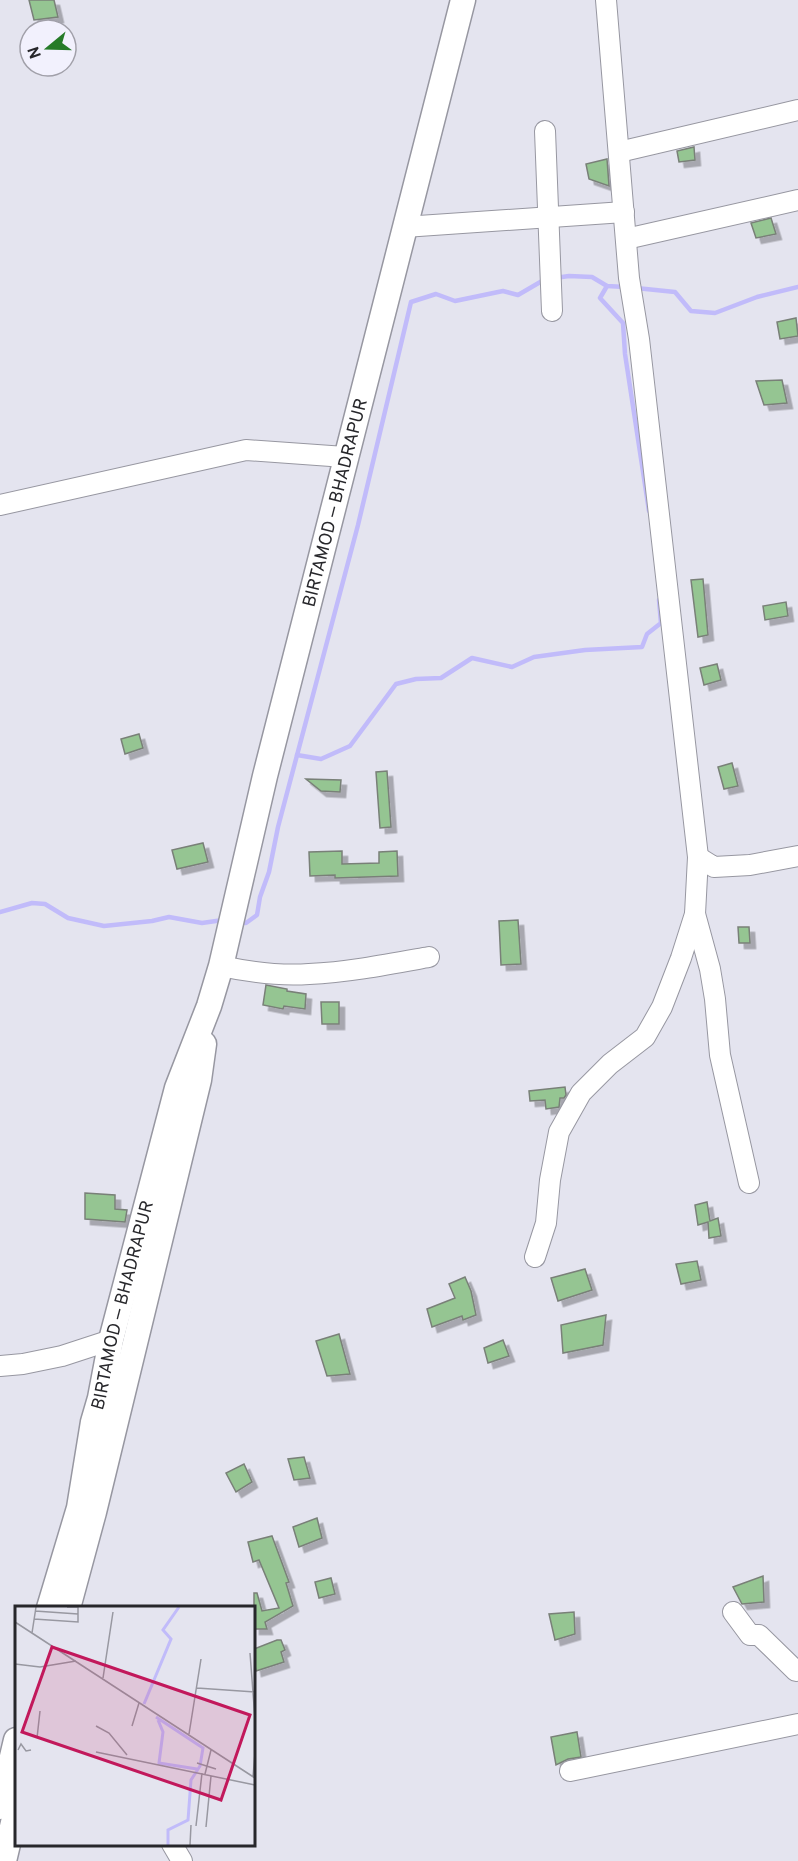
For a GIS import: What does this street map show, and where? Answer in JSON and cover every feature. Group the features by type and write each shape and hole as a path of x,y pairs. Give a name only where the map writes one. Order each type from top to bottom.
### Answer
{"main road":[{"name":"BIRTAMOD — BHADRAPUR","path":"51,1606 78,1508 93,1422 111,1340 177,1088 209,1006 221,966 265,776 463,0"},
{"name":"BIRTAMOD — BHADRAPUR","path":"69,1606 94,1512 199,1080 209,1006"},
{"path":"0,1808 15,1744"},
{"path":"4,1861 15,1814"}],"street":[{"path":"535,1257 546,1223 550,1180 559,1132 581,1093 610,1065 645,1037 662,1007 695,914 698,857 643,373 630,286 606,0"},
{"path":"619,152 798,110"},
{"path":"545,131 552,311"},
{"path":"626,239 798,200"},
{"path":"404,227 624,212"},
{"path":"0,505 246,450 345,457"},
{"path":"698,857 714,867 750,865 798,856"},
{"path":"695,914 710,969 720,1054 749,1183"},
{"path":"221,966 247,971 308,974 387,965 429,957"},
{"path":"0,1366 62,1356 111,1340"},
{"path":"733,1612 750,1635 759,1635 796,1671"},
{"path":"570,1771 798,1724"},
{"path":"173,1846 182,1861"}],"building":[{"path":"29,0 54,0 58,17 34,18"},
{"path":"694,147 695,160 679,162 677,151"},
{"path":"607,159 609,186 589,179 586,164"},
{"path":"771,218 776,234 756,238 751,223"},
{"path":"796,318 798,336 780,339 777,322"},
{"path":"782,380 787,403 764,405 756,381"},
{"path":"703,579 708,635 698,637 691,580"},
{"path":"786,602 788,616 765,620 763,606"},
{"path":"717,664 721,680 704,685 700,668"},
{"path":"139,734 143,748 125,754 121,739"},
{"path":"732,763 738,786 724,789 718,767"},
{"path":"387,771 391,827 380,828 376,772"},
{"path":"306,779 341,780 340,792 321,791"},
{"path":"203,843 208,862 177,869 172,850"},
{"path":"342,851 342,864 379,863 379,852 397,851 398,876 335,878 335,875 310,876 309,852"},
{"path":"518,920 521,964 501,965 499,921"},
{"path":"738,927 749,927 750,943 739,943"},
{"path":"266,985 306,994 305,1009 284,1006 283,1009 263,1005"},
{"path":"321,1002 339,1002 339,1024 322,1024"},
{"path":"565,1087 566,1095 560,1098 559,1107 546,1109 545,1100 530,1101 529,1091"},
{"path":"85,1193 115,1195 115,1209 127,1210 125,1222 85,1219"},
{"path":"707,1202 710,1221 718,1218 721,1236 709,1238 708,1222 698,1225 695,1205"},
{"path":"697,1261 701,1280 681,1284 676,1264"},
{"path":"585,1269 592,1290 558,1301 551,1278"},
{"path":"465,1277 471,1291 476,1315 463,1320 462,1316 432,1327 427,1309 455,1298 449,1284"},
{"path":"606,1315 603,1345 563,1353 561,1325"},
{"path":"339,1334 350,1374 327,1376 316,1341"},
{"path":"503,1340 509,1356 488,1363 484,1348"},
{"path":"304,1457 310,1478 294,1480 288,1459"},
{"path":"244,1464 252,1482 236,1492 226,1473"},
{"path":"317,1518 322,1538 299,1547 293,1527"},
{"path":"272,1536 289,1582 286,1583 293,1606 265,1622 267,1629 255,1629 254,1593 257,1593 262,1611 279,1608 259,1560 253,1562 248,1542"},
{"path":"763,1576 764,1602 742,1604 733,1587"},
{"path":"331,1578 335,1594 319,1598 315,1582"},
{"path":"574,1612 575,1634 555,1640 549,1614"},
{"path":"281,1640 285,1650 281,1652 284,1662 256,1671 255,1649"},
{"path":"577,1732 581,1757 568,1759 556,1765 551,1737"}],"waterway":[{"path":"555,278 592,277 607,286 625,287"},
{"path":"238,922 246,923 257,915 260,897 269,872 278,827 358,525 411,302 436,294 455,301 503,291 518,295 547,280"},
{"path":"607,286 600,298 623,323 625,354 649,511"},
{"path":"636,288 675,292 691,311 715,313 757,297 798,287"},
{"path":"297,755 321,759 350,746 396,684 416,679 441,678 472,658 512,667 534,657 585,650 642,647 647,634 661,623 659,600"},
{"path":"0,912 32,903 45,904 68,918 104,926 169,917 202,923 223,920"}]}
